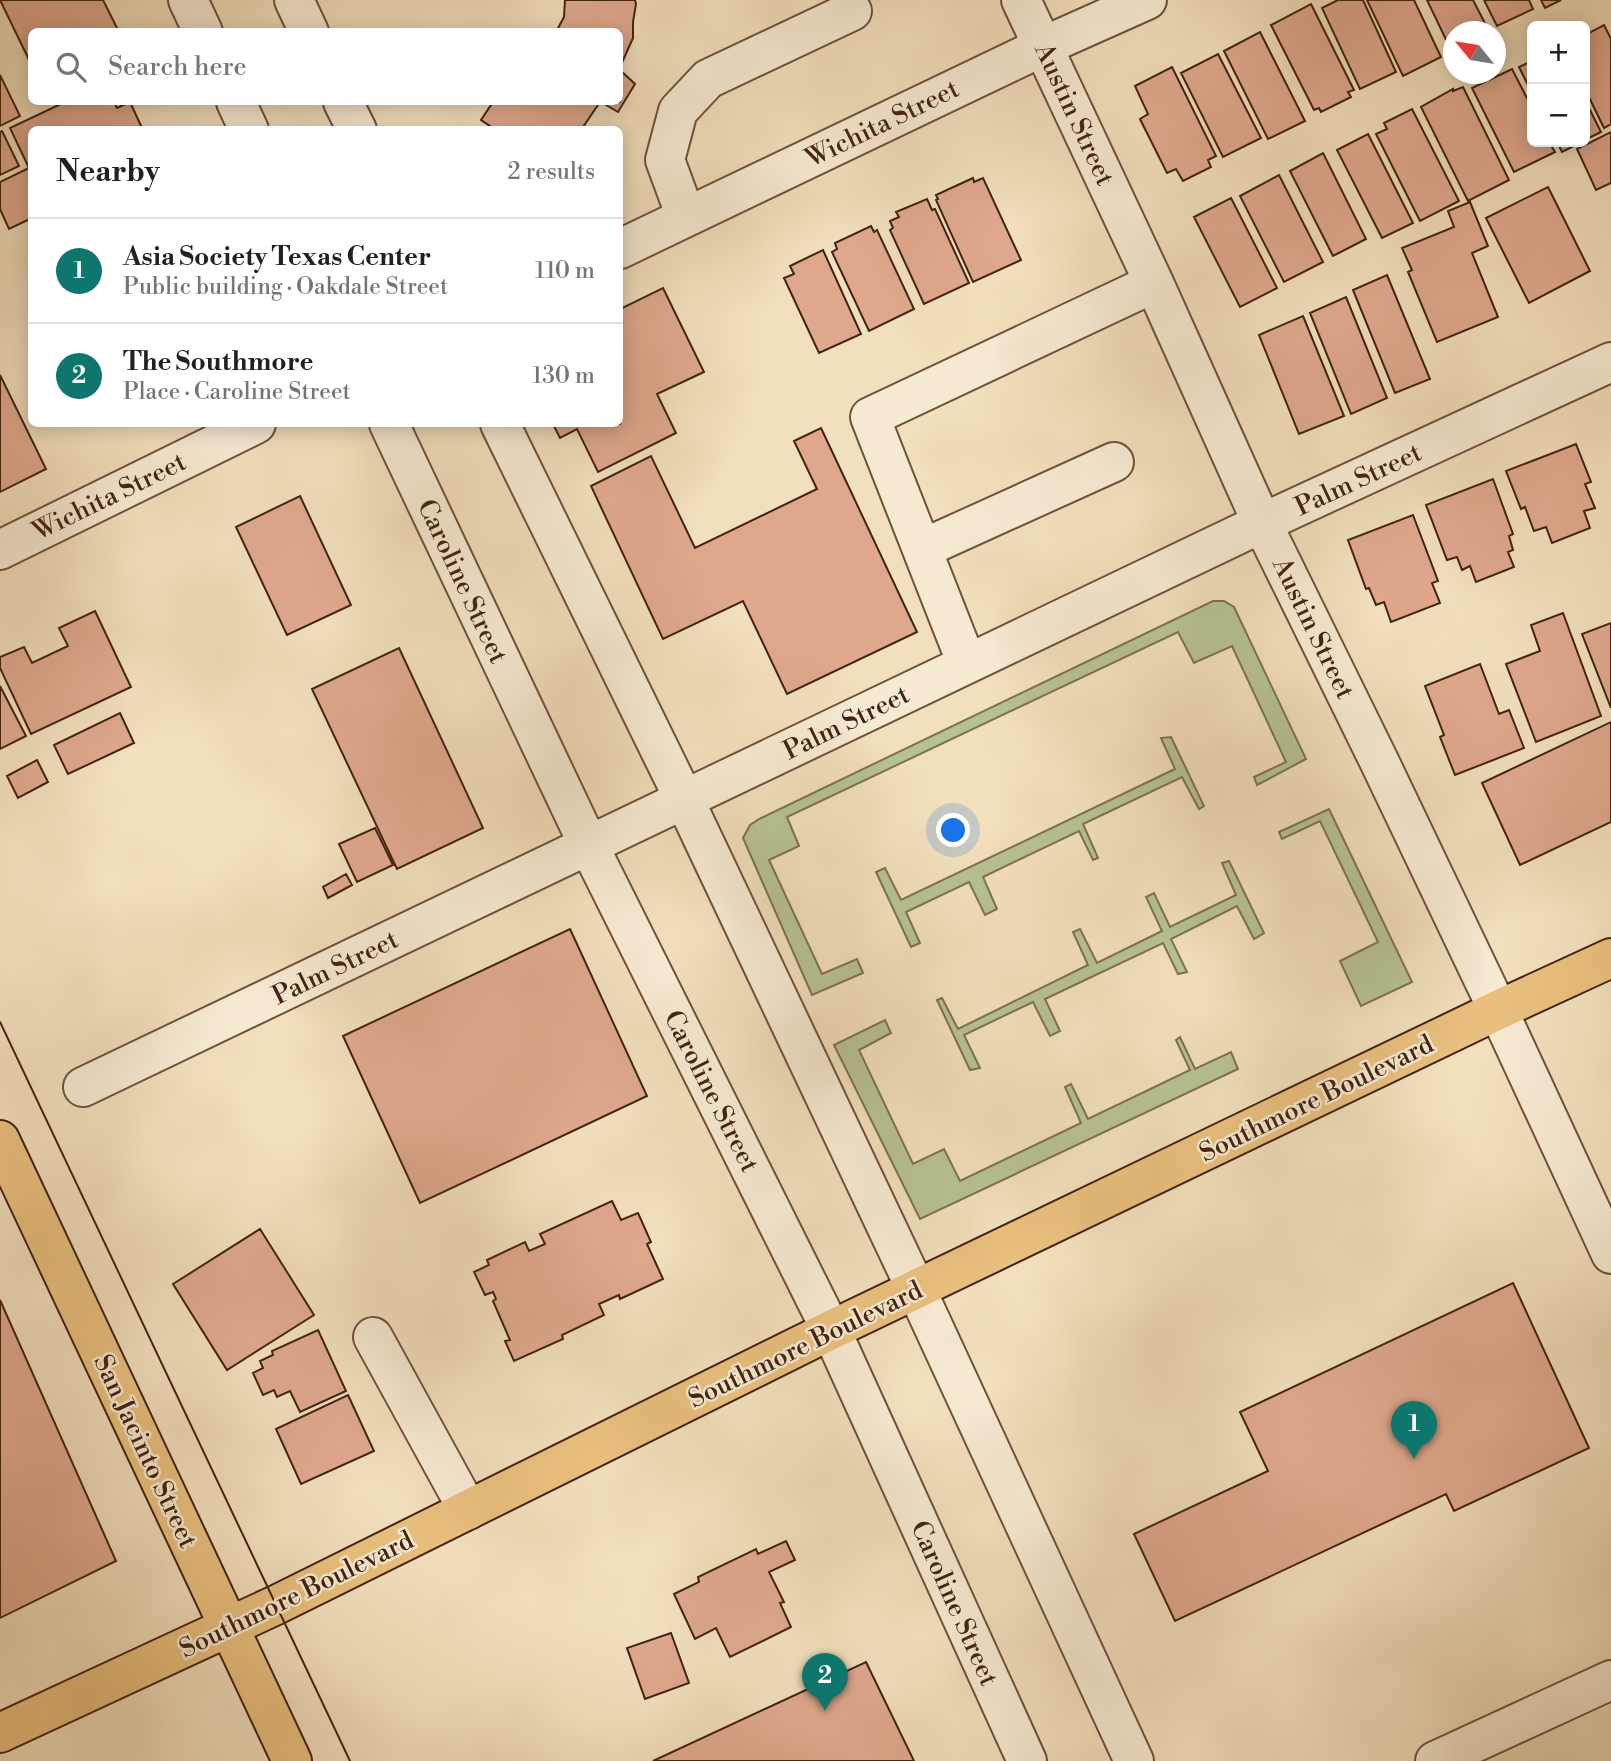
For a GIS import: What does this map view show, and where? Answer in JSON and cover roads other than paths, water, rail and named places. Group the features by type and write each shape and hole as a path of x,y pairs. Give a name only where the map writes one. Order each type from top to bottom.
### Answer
{"main road":[{"name":"Southmore Boulevard","path":"0,1733 229,1627 831,1330 1611,958"},
{"name":"San Jacinto Street","path":"0,1140 292,1761"}],"street":[{"path":"188,0 201,28"},
{"path":"294,0 307,28"},
{"name":"Austin Street","path":"1021,0 1154,283 1262,523 1498,1010 1611,1254"},
{"name":"Wichita Street","path":"623,247 1044,46 1147,0"},
{"path":"686,217 665,160 678,111 708,79 852,11"},
{"path":"237,105 247,126"},
{"path":"344,105 355,126"},
{"path":"967,664 870,417 1154,283"},
{"name":"Palm Street","path":"83,1087 1262,523 1611,362"},
{"name":"Wichita Street","path":"0,550 250,427"},
{"name":"Caroline Street","path":"390,427 589,846 831,1330 1027,1761"},
{"path":"501,427 684,799 916,1289 1134,1761"},
{"path":"922,550 1114,462"},
{"path":"373,1337 468,1510"},
{"path":"1435,1761 1611,1680"}],"tram line":[{"path":"0,1022 350,1761"}],"place":[{"name":"Asia Society Texas Center","path":"1414,1459"},
{"name":"The Southmore","path":"825,1711"}]}
